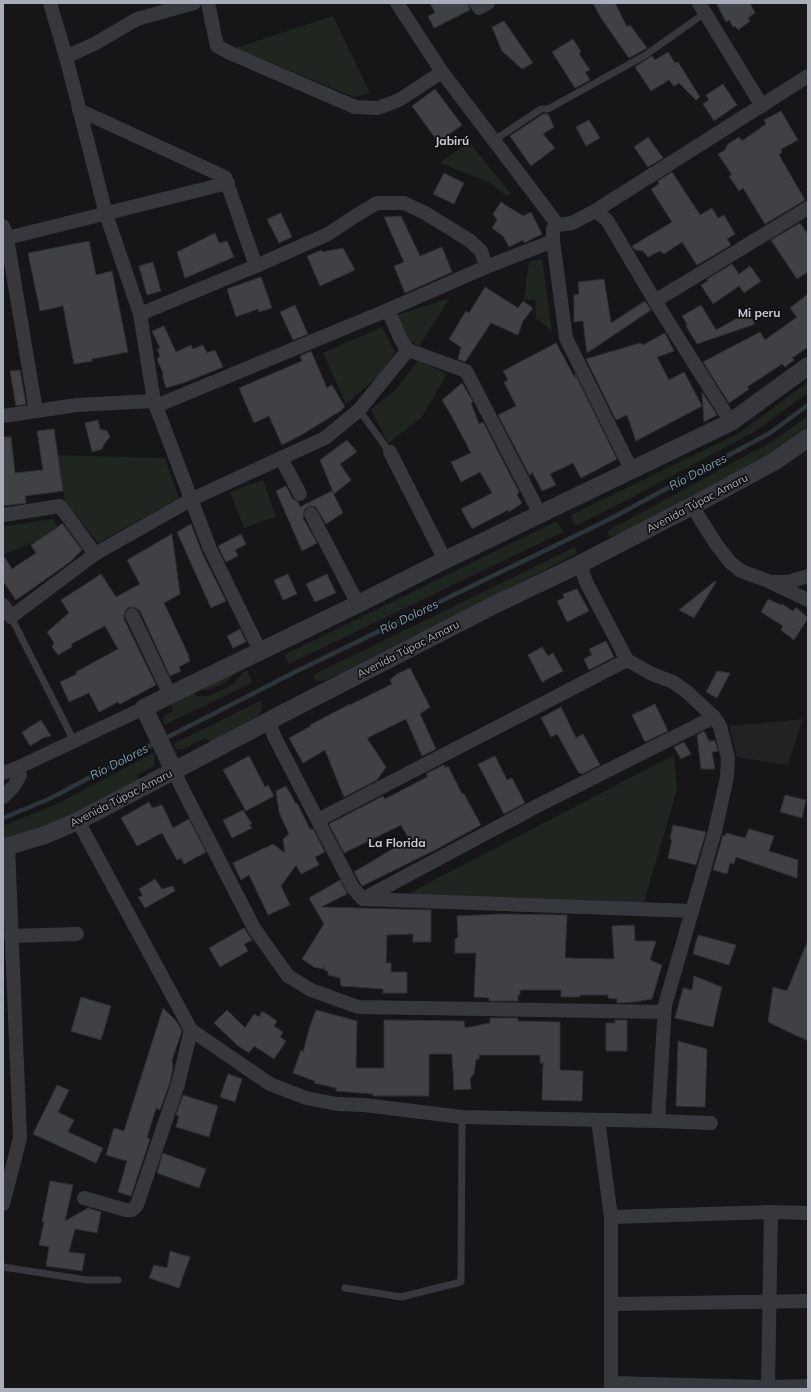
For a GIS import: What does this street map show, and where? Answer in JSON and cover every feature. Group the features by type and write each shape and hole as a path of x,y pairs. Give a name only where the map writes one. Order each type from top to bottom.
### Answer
{"street":[{"path":"50,3 66,58 106,214 140,314 155,403 210,549 260,651"},
{"path":"66,58 137,20 194,3"},
{"path":"208,3 217,46 355,107 378,108 399,100 442,72"},
{"path":"397,3 442,72 558,225"},
{"path":"702,8 762,106"},
{"path":"632,471 566,338 552,241 552,229 558,225 572,223 595,210 808,76"},
{"path":"79,110 225,177 256,266"},
{"path":"36,411 4,234 106,214 228,183"},
{"path":"140,314 256,266 328,234 377,203 404,203 425,213 469,240 481,251 486,267"},
{"path":"655,302 808,208"},
{"path":"595,210 607,220 655,302 731,422"},
{"path":"3,416 77,405 155,403 388,310 486,267 552,241"},
{"path":"388,310 401,340 408,350 466,371 540,514"},
{"path":"3,604 11,617 94,554 192,499 325,438 359,410 408,350"},
{"path":"3,773 74,741 147,714 170,695 731,422 808,366"},
{"name":"Avenida Túpac Amaru","path":"5,847 45,835 78,821 172,766 268,721 490,607 580,564 692,506 774,461 808,438"},
{"path":"388,450 445,560"},
{"path":"281,458 300,494"},
{"path":"3,514 60,506 94,554"},
{"path":"692,506 716,544 730,562 741,571 768,581 808,600"},
{"path":"311,514 358,604"},
{"path":"580,564 586,582 627,660 652,674 673,682 687,692 714,717 720,726 728,758 727,777 711,845 664,1012 658,1121"},
{"path":"768,581 788,582 808,576"},
{"path":"132,615 170,695"},
{"path":"318,820 627,660"},
{"path":"147,714 182,788 254,928 288,976 311,990 358,1007 664,1012"},
{"path":"363,899 537,806 714,717"},
{"path":"268,721 276,740 353,888 363,899 692,911"},
{"path":"3,797 14,786 20,775 17,768"},
{"path":"78,821 191,1030 270,1084 306,1098 337,1104 364,1105 462,1117 712,1123"},
{"path":"3,1204 20,1138 11,936 5,847"},
{"path":"11,936 77,934"},
{"path":"84,1198 126,1210 132,1210 137,1205 178,1084 191,1030"},
{"path":"598,1120 612,1217 611,1386 768,1388 808,1386"},
{"path":"612,1217 771,1212 808,1213"},
{"path":"768,1388 771,1212"},
{"path":"612,1304 808,1301"}],"lane":[{"path":"493,141 541,109 548,109 644,56 702,8"},
{"path":"359,410 388,450"},
{"path":"11,617 74,741"},
{"path":"345,1288 401,1297 461,1282 462,1117"},
{"path":"3,1266 87,1280 118,1280"}],"shaded area":[{"path":"333,16 370,93 354,97 235,48"},
{"path":"469,142 511,194 506,196 490,183 440,163"},
{"path":"542,259 552,331 536,318 535,300 524,299 529,261"},
{"path":"450,298 419,346 405,338 397,315"},
{"path":"382,327 395,353 380,375 346,404 323,353"},
{"path":"418,361 447,374 421,418 388,443 371,409 396,390"},
{"path":"808,382 808,393 754,432 629,499 575,526 571,515 739,433"},
{"path":"808,416 808,428 778,450 627,531 610,537 607,531 773,441"},
{"path":"55,455 165,458 179,498 98,543 66,504"},
{"path":"263,480 276,516 244,528 230,492"},
{"path":"52,519 58,527 43,538 3,555 3,527"},
{"path":"557,521 563,532 289,664 284,655"},
{"path":"575,547 578,553 327,680 316,681 313,675"},
{"path":"240,668 222,685 211,689 198,690"},
{"path":"247,670 252,683 164,725 164,716 173,711 170,703 191,693 197,696 209,696 232,685 243,672"},
{"path":"260,701 263,707 258,716 211,742 205,738 183,749 176,749 173,744"},
{"path":"803,719 788,765 737,757 729,726"},
{"path":"153,753 155,756 154,766 137,775 139,781 61,820 3,841 3,826 57,804"},
{"path":"674,755 677,790 643,905 402,897"}],"building":[{"path":"430,3 468,3 470,10 434,28 428,16 435,13"},
{"path":"593,3 615,3 627,27 630,25 647,48 629,58 601,18"},
{"path":"716,3 750,3 755,13 748,18 750,21 738,30 735,26 733,27 729,20 726,22"},
{"path":"504,21 533,63 522,69 502,51 492,27"},
{"path":"573,39 581,52 579,54 590,70 585,72 590,80 575,88 552,52"},
{"path":"668,52 675,63 678,62 700,97 696,100 679,83 674,86 669,80 651,91 635,67 652,56 655,60"},
{"path":"723,84 737,105 714,121 703,104 709,100 706,95"},
{"path":"435,89 462,125 438,142 412,106"},
{"path":"781,111 798,140 781,149 782,152 779,155 805,200 765,224 743,188 739,191 729,176 732,175 718,154 725,150 728,144 739,137 742,141 766,124 764,120"},
{"path":"543,114 548,114 554,127 543,134 555,148 531,166 510,136"},
{"path":"589,120 600,138 586,146 576,127"},
{"path":"648,137 663,158 648,167 634,147"},
{"path":"672,172 700,215 712,208 718,218 724,215 735,234 727,239 731,245 697,265 682,242 664,254 660,251 648,257 643,251 635,250 632,246 672,222 651,189 659,184 658,181"},
{"path":"444,173 464,183 454,204 433,194"},
{"path":"501,202 523,216 531,212 542,234 524,243 523,240 509,247 503,236 492,228 497,220 493,214"},
{"path":"281,213 292,237 279,243 267,219"},
{"path":"401,216 420,256 442,247 452,272 405,293 394,266 404,262 384,217"},
{"path":"800,223 808,234 808,272 797,279 771,240"},
{"path":"215,233 219,243 227,241 234,257 185,278 177,252"},
{"path":"89,241 96,275 112,271 128,352 74,364 63,306 40,311 28,253"},
{"path":"343,248 355,270 320,286 307,256 322,250 322,252"},
{"path":"153,262 161,291 147,295 139,266"},
{"path":"732,264 739,274 750,266 761,281 744,293 739,286 713,304 701,285 708,281 707,279"},
{"path":"261,277 272,308 259,312 258,309 236,317 227,289"},
{"path":"604,279 611,323 645,301 651,310 587,353 583,321 574,322 574,295 579,294 578,282"},
{"path":"485,287 518,308 523,301 533,308 523,321 518,335 491,323 465,362 458,359 461,347 449,339 466,311 469,313"},
{"path":"808,294 808,347 792,358 794,360 785,367 782,364 747,387 749,389 729,403 703,362 760,332 765,340 797,317 790,308"},
{"path":"295,305 308,334 293,340 280,312"},
{"path":"701,305 716,330 748,312 755,324 697,344 682,316"},
{"path":"164,326 176,352 191,345 193,349 203,345 207,353 215,350 223,367 166,388 163,373 157,359 160,356 157,349 160,348 152,331"},
{"path":"665,333 674,351 657,357 669,380 684,372 702,406 636,441 627,415 616,420 586,359 640,343 643,345"},
{"path":"556,343 575,378 575,374 617,459 581,478 573,463 550,474 556,485 542,491 532,472 530,476 498,415 516,406 504,382 508,380 503,371"},
{"path":"311,351 327,388 332,385 345,407 303,434 282,445 269,416 254,423 239,388 302,361 300,356"},
{"path":"20,370 26,404 16,406 10,371"},
{"path":"462,383 473,402 471,403 479,424 483,422 519,492 517,495 522,503 509,512 508,510 472,529 461,509 492,493 480,472 461,482 451,462 471,453 442,400"},
{"path":"702,392 717,415 704,422"},
{"path":"98,420 100,429 107,431 110,437 102,449 92,452 85,423"},
{"path":"54,429 63,491 25,496 26,503 3,506 3,437 11,437 15,473 43,470 37,431"},
{"path":"347,440 357,452 340,464 351,480 334,494 320,460"},
{"path":"286,486 292,498 298,502 300,507 332,491 343,513 326,524 316,507 307,507 304,510 303,518 317,543 302,551 276,491"},
{"path":"62,523 82,550 70,562 16,600 3,581 3,555 12,569 36,553 31,545"},
{"path":"191,524 202,553 226,601 211,608 177,532"},
{"path":"172,534 180,594 164,603 190,661 179,667 181,671 170,676 140,611 136,608 129,607 125,611 124,619 156,685 120,704 118,702 99,712 89,693 69,702 60,682 77,674 76,672 118,649 105,626 71,644 72,647 58,655 52,647 54,643 47,632 69,613 61,600 101,574 116,597 140,584 127,560"},
{"path":"241,534 246,544 235,550 238,556 226,562 218,546"},
{"path":"288,574 297,594 283,600 274,580"},
{"path":"327,574 336,593 315,602 306,584"},
{"path":"715,581 716,582 694,618 679,610"},
{"path":"577,589 589,611 567,622 557,601 564,598 563,594"},
{"path":"768,599 781,605 782,604 793,611 796,607 808,618 794,640 781,630 783,626 761,612"},
{"path":"240,629 246,642 233,648 227,636"},
{"path":"606,641 614,657 589,670 584,659 592,655 589,649"},
{"path":"542,647 548,656 553,653 563,671 542,682 528,655"},
{"path":"410,668 430,707 420,714 436,749 422,756 406,719 367,738 386,767 377,780 344,797 325,750 303,763 289,738 350,704 392,684 390,680 397,674"},
{"path":"717,671 730,673 717,698 706,692"},
{"path":"655,704 668,731 645,742 632,715"},
{"path":"561,707 576,738 583,734 600,765 582,774 579,773 557,734 551,737 541,718"},
{"path":"41,720 51,736 43,738 30,746 22,732"},
{"path":"704,731 709,741 715,741 718,751 712,752 715,769 701,769 697,735"},
{"path":"684,742 691,754 681,759 674,747"},
{"path":"249,756 265,787 268,785 274,796 246,811 223,770"},
{"path":"495,756 507,780 512,778 525,803 504,814 478,764"},
{"path":"444,765 445,768 448,766 462,794 464,794 481,825 435,850 362,886 354,872 409,839 401,825 344,853 329,824 383,796 385,799 427,777 427,773"},
{"path":"286,786 296,804 297,803 310,829 313,829 325,852 315,857 319,865 301,874 296,865 281,886 290,905 268,915 249,875 241,880 233,863 273,844 285,853 283,839 289,834 279,812 276,791"},
{"path":"785,795 806,800 802,818 780,812"},
{"path":"149,802 152,808 162,805 173,828 189,819 206,852 184,864 181,858 177,860 162,833 137,846 121,818"},
{"path":"243,810 252,824 249,825 252,828 232,838 223,820"},
{"path":"673,825 706,832 696,865 668,858 672,840 670,839"},
{"path":"749,829 774,836 769,851 798,860 797,878 736,857 734,864 730,863 727,874 713,870 723,835 725,836 726,833 745,838"},
{"path":"155,879 162,889 173,886 175,891 145,908 138,897 143,896 139,889"},
{"path":"340,880 347,894 321,907 431,910 431,942 413,942 413,934 387,935 386,963 391,963 391,972 407,972 407,993 383,993 383,989 341,986 340,978 328,975 328,971 324,970 325,966 323,969 314,967 302,959 324,924 309,898"},
{"path":"501,914 567,915 565,958 614,959 612,926 634,925 635,941 656,941 650,960 662,965 652,999 617,1003 617,999 608,998 608,995 561,997 561,990 520,990 518,1001 489,1001 489,998 474,997 476,953 455,953 455,939 458,937 457,916"},
{"path":"244,928 252,940 244,944 248,951 220,967 209,948"},
{"path":"698,935 736,945 729,965 693,954"},
{"path":"808,940 808,1041 768,1022 773,987 787,991"},
{"path":"694,976 722,987 713,1027 675,1018 683,988 692,990"},
{"path":"81,997 111,1006 101,1040 71,1031"},
{"path":"163,1008 177,1022 182,1031 172,1060 173,1067 170,1082 160,1110 156,1108 147,1138 150,1139 131,1196 118,1192 127,1161 106,1155 114,1128 124,1131"},
{"path":"227,1010 245,1028 254,1014 259,1017 262,1011 277,1021 274,1026 283,1032 280,1037 286,1041 274,1059 254,1046 249,1053 237,1045 214,1023"},
{"path":"316,1010 357,1021 356,1068 384,1068 384,1020 464,1021 465,1028 490,1023 490,1018 518,1018 518,1021 560,1022 560,1070 583,1071 582,1101 542,1100 543,1063 540,1063 540,1055 479,1055 479,1059 476,1059 474,1074 470,1078 471,1089 454,1090 452,1054 429,1054 429,1096 373,1096 373,1094 336,1091 336,1088 314,1083 315,1081 293,1073 301,1050 303,1052"},
{"path":"615,1020 627,1020 627,1051 606,1051 606,1023 615,1023"},
{"path":"678,1041 707,1049 705,1107 676,1106"},
{"path":"228,1074 242,1079 235,1102 220,1097"},
{"path":"57,1085 69,1090 58,1112 74,1120 68,1132 103,1148 96,1163 33,1134"},
{"path":"183,1095 218,1106 209,1137 176,1127 179,1116 176,1115"},
{"path":"163,1153 206,1169 199,1188 157,1173"},
{"path":"50,1181 73,1185 65,1221 88,1208 101,1212 97,1233 75,1229 69,1252 85,1254 82,1271 46,1266 49,1247 39,1245"},
{"path":"170,1251 190,1257 179,1288 149,1278 154,1265 167,1268"}],"waterway":[{"name":"Río Dolores","path":"164,739 291,674 610,519 770,433 808,405"},
{"name":"Río Dolores","path":"3,818 49,799 157,742"}],"district":[{"name":"Jabirú","path":"452,141"},
{"name":"Mi peru","path":"759,313"},
{"name":"La Florida","path":"397,843"}]}
